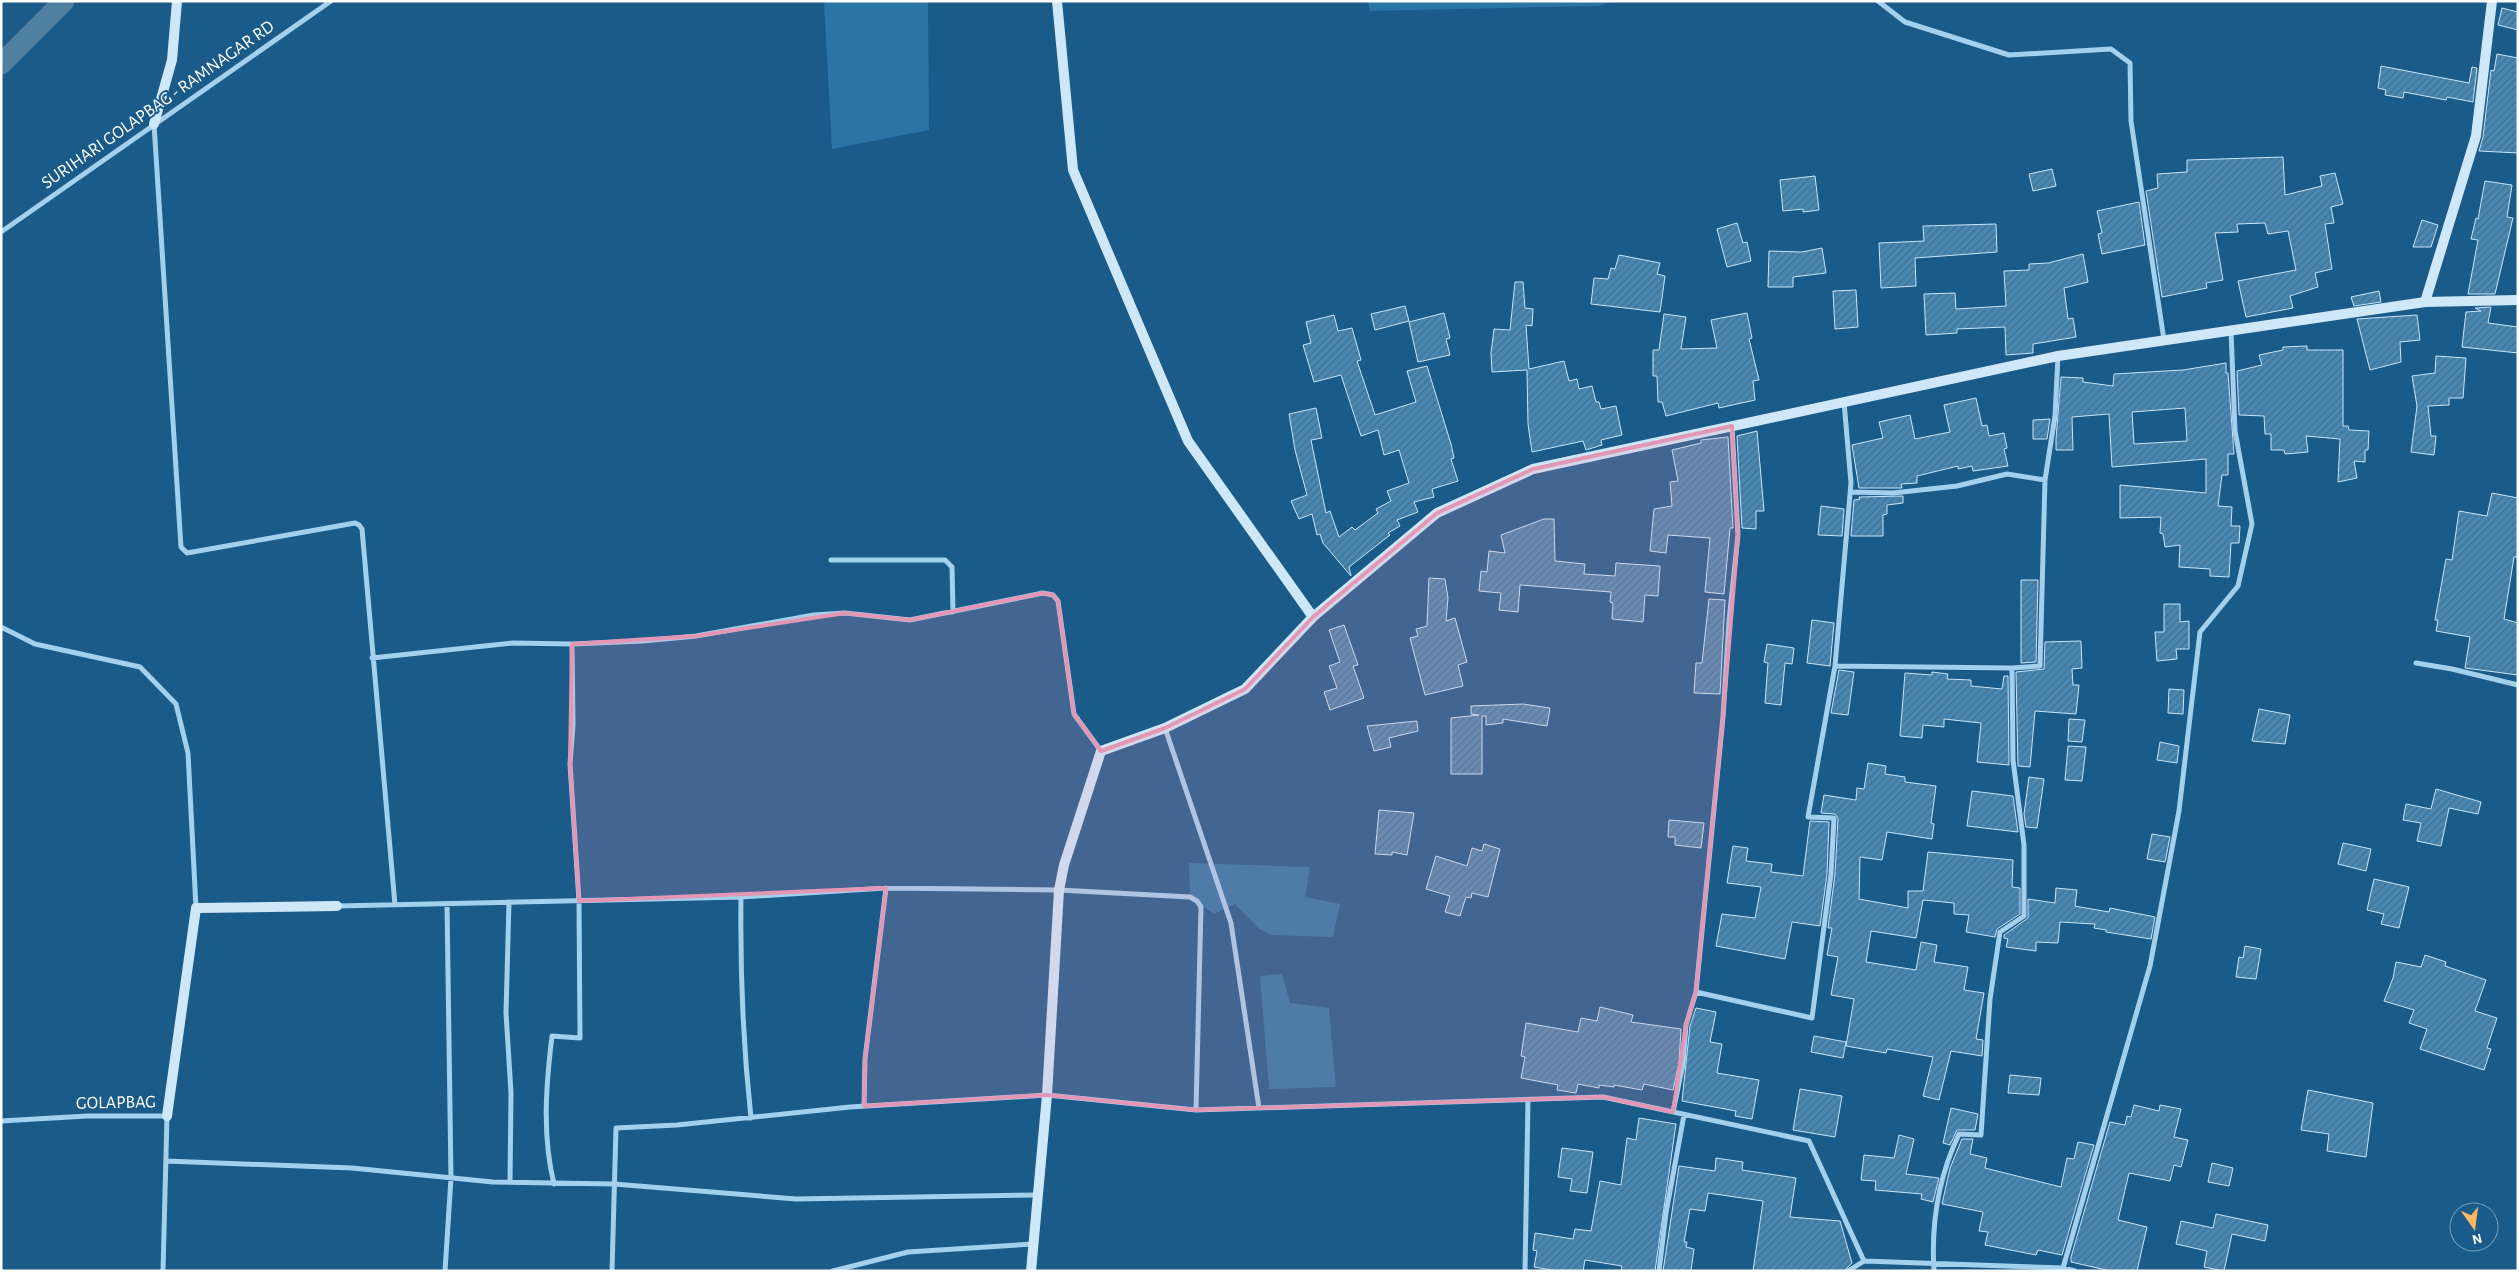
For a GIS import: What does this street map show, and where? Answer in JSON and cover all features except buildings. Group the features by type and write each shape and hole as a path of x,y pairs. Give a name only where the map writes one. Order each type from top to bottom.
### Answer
{"street":[{"path":"177,1 172,60 154,124 182,547 188,552 354,524 360,525 362,529 395,905"},
{"name":"SURIHARI GOLAPBAG - RAMNAGAR RD","path":"1,232 331,1"},
{"path":"1057,1 1073,170 1188,441 1313,617"},
{"path":"1878,1 1905,22 2009,55 2111,49 2130,63 2131,121 2164,340"},
{"path":"2425,302 2476,136 2492,1"},
{"path":"1101,751 1164,728 1244,689 1313,617 1437,513 1533,469 2058,356 2425,302 2518,300"},
{"path":"2063,1268 2150,966 2178,811 2200,632 2238,586 2252,524 2235,431 2231,330"},
{"path":"1835,666 2012,668 2040,666 2045,480 2055,416 2058,356"},
{"path":"1696,992 1812,1018 1831,874 1834,818 1808,817 1835,666 1850,492 1844,402"},
{"path":"1673,1112 1683,1064 1686,1025 1696,992 1723,717 1729,621 1738,535 1732,426"},
{"path":"1850,492 1893,493 1957,486 2007,474 2045,480"},
{"path":"831,560 945,560 950,562 952,567 953,612"},
{"path":"372,658 513,643 572,644 696,636 814,615 844,613 910,620 1043,593 1053,594 1058,601 1074,714 1101,751"},
{"path":"1,627 35,644 140,667 176,704 188,753 196,908 167,1116"},
{"path":"554,1184 546,1155 548,1073 552,1036 580,1038 579,900 570,764 573,725 572,644"},
{"path":"2416,663 2518,685"},
{"path":"1934,1271 1939,1189 1947,1159 1959,1134 1981,1135 1990,999 2000,932 2024,916 2024,845 2013,760 2012,668"},
{"path":"1164,728 1231,923 1259,1108"},
{"path":"1031,1271 1047,1095 1059,890 1064,865 1101,751"},
{"path":"196,908 741,897 886,888 1059,890 1190,897 1197,901 1201,907 1196,1110"},
{"path":"864,1106 865,1059 886,888"},
{"path":"741,897 740,963 743,1048 751,1118"},
{"path":"509,902 506,1013 511,1093 510,1182"},
{"path":"445,1271 451,1178 447,904"},
{"path":"612,1271 616,1128 677,1125 864,1106 1047,1095 1196,1110 1603,1098 1673,1112 1809,1141 1864,1261"},
{"path":"1525,1271 1528,1100"},
{"path":"1659,1271 1666,1212 1684,1115"},
{"name":"GOLAPBAG","path":"1,1121 87,1116 167,1116 163,1271"},
{"path":"166,1161 352,1168 451,1178 554,1184 614,1184 796,1199 1038,1196"},
{"path":"832,1271 908,1252 1034,1244"},
{"path":"1848,1271 1864,1261 2063,1268 2075,1271"}],"highlighted area":[{"path":"1732,426 1738,535 1723,717 1696,992 1686,1025 1673,1112 1603,1097 1196,1110 1047,1095 864,1106 865,1059 886,888 579,901 570,764 572,644 696,636 845,613 910,620 1043,593 1053,595 1058,601 1074,714 1101,751 1165,728 1245,689 1313,617 1437,513 1533,469"}],"shaded area":[{"path":"824,1 928,1 929,130 832,149"},
{"path":"1368,1 1613,1 1598,6 1370,11"},
{"path":"1189,863 1310,867 1305,897 1340,904 1333,937 1271,935 1259,929 1235,904 1214,914 1190,897"},
{"path":"1282,974 1290,1003 1329,1008 1336,1087 1269,1089 1260,976"}],"waterway":[{"path":"1,64 64,1"}]}
